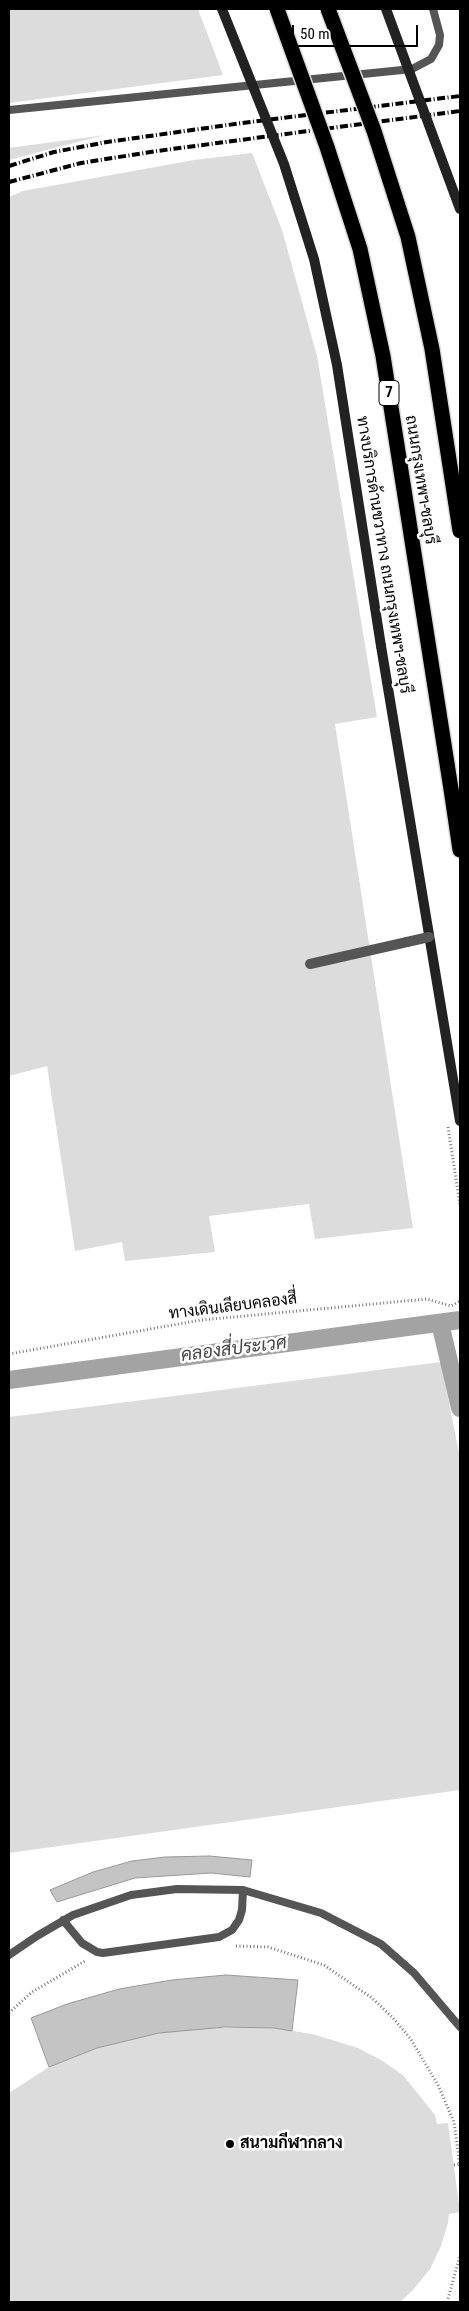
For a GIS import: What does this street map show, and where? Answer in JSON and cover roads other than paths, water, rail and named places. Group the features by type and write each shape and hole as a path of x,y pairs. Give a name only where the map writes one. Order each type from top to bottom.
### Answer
{"highway":[{"name":"ถนนกรุงเทพฯ-ชลบุรี","path":"277,9 327,147 360,249 383,356 460,850"},
{"name":"ถนนกรุงเทพฯ-ชลบุรี","path":"328,9 374,131 408,237 432,349 460,531"}],"main road":[{"name":"ทางบริการด้านขวาทาง ถนนกรุงเทพฯ-ชลบุรี","path":"222,9 284,164 314,259 337,365 381,646 460,1121"},
{"path":"386,9 460,209"}],"street":[{"path":"310,964 429,937"}],"lane":[{"path":"9,110 412,69 431,59 439,44 439,30 433,9"},
{"path":"9,1955 73,1915 131,1895 177,1889 243,1890 321,1913 381,1944 414,1972 460,2026"},
{"path":"64,1920 82,1943 97,1952 103,1953 219,1937 232,1930 239,1920 242,1910 243,1890"}],"waterway":[{"name":"คลองสี่ประเวศ","path":"9,1380 460,1320"},
{"path":"440,1323 460,1408"}],"railway":[{"path":"9,166 54,152 107,142 460,96"},
{"path":"9,182 81,163 157,151 460,111"}],"place":[{"name":"สนามกีฬากลาง","path":"230,2144"}]}
